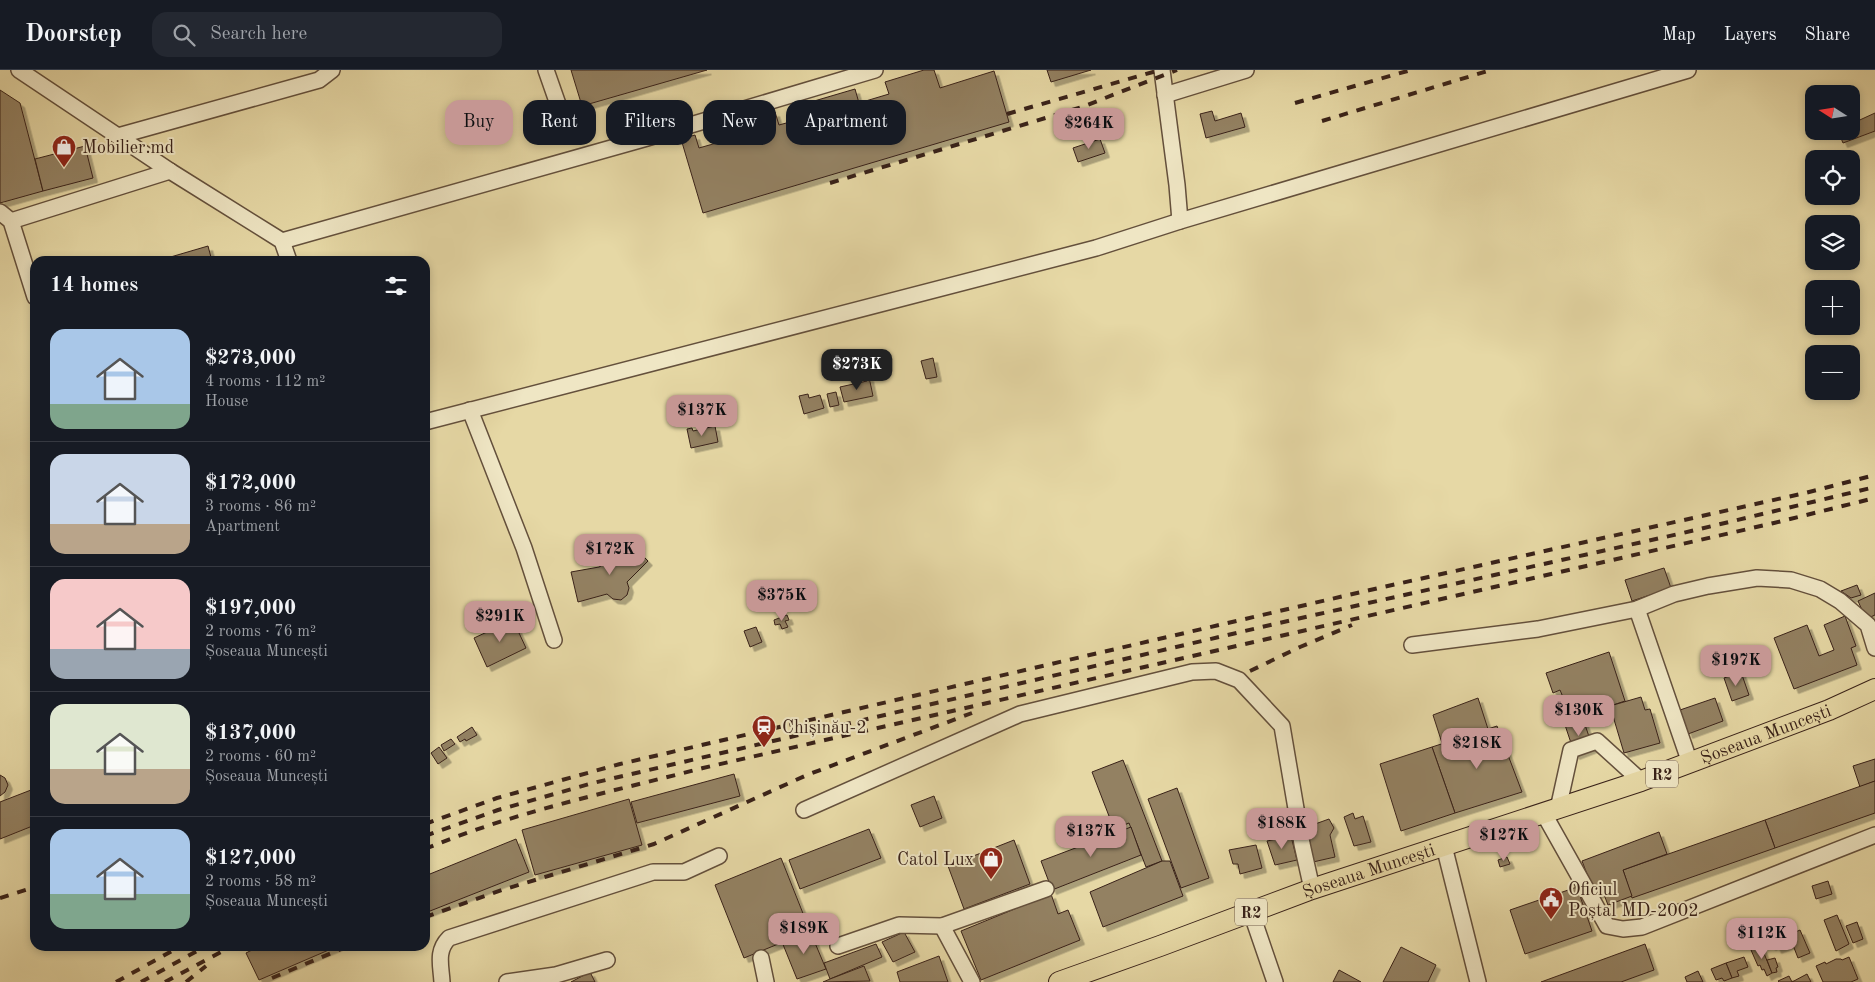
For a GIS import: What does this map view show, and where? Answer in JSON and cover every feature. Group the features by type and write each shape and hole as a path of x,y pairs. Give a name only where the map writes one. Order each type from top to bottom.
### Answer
{"main road":[{"name":"Șoseaua Muncești","path":"1059,982 1252,912 1312,888 1641,781 1829,710 1875,689"}],"street":[{"path":"19,70 170,171 282,241 287,256"},
{"path":"118,136 319,80 332,70"},
{"path":"546,70 557,100"},
{"path":"282,241 647,138 875,70"},
{"path":"1162,70 1180,221"},
{"path":"1165,95 1246,70"},
{"path":"430,421 1096,248 1180,221 1688,70"},
{"path":"30,284 5,216 170,171"},
{"path":"470,410 524,548 554,640"},
{"path":"1412,645 1538,629 1637,609 1674,594 1708,586 1758,578 1791,580 1820,589 1855,612 1868,625 1875,648"},
{"path":"1637,609 1690,763"},
{"path":"804,810 1020,714 1192,672 1216,671 1239,680 1282,726 1302,844 1312,888"},
{"path":"1641,781 1597,741 1571,750 1551,811 1607,926 1623,929 1642,926 1875,835"},
{"path":"1444,846 1478,982"},
{"path":"442,982 440,956 442,945 449,938 653,872 684,872 720,856"},
{"path":"838,946 899,925 942,926 1046,889"},
{"path":"1252,912 1274,982"},
{"path":"942,926 972,982"},
{"path":"761,958 766,982"},
{"path":"508,982 556,975 607,960"}],"building":[{"path":"571,70 707,70 596,102 596,100 580,100"},
{"path":"924,70 934,70 940,88 994,71 1009,122 703,213 683,145 693,145 693,136 695,135 699,148 710,145 776,145 776,115 779,125 786,123 786,145 906,145 906,100 869,100 889,94 885,82"},
{"path":"1047,70 1091,70 1051,82"},
{"path":"855,89 858,100 818,100"},
{"path":"0,90 20,103 43,191 0,203"},
{"path":"1212,111 1215,121 1241,113 1245,127 1206,138 1200,114"},
{"path":"1875,113 1875,131 1860,137 1860,120"},
{"path":"1100,139 1105,153 1078,162 1073,148"},
{"name":"Mobilier.md","path":"85,146 93,178 43,191 35,159"},
{"path":"208,246 211,256 174,256"},
{"path":"933,358 937,377 926,379 921,361"},
{"path":"866,377 869,377 873,396 844,402 840,387 867,381"},
{"path":"836,392 839,405 830,407 827,394"},
{"path":"808,394 809,398 820,395 824,408 804,414 799,396"},
{"path":"715,426 718,442 691,448 687,429 692,428 693,431"},
{"path":"627,540 648,561 627,582 629,588 627,595 621,600 613,599 607,594 578,602 571,572 599,567 608,562"},
{"path":"1664,568 1671,588 1632,601 1625,580"},
{"path":"1857,585 1861,595 1851,598 1841,591"},
{"path":"1875,593 1875,615 1866,619 1858,601"},
{"path":"787,615 789,620 785,621 788,627 782,629 780,624 775,625 774,620"},
{"path":"1845,616 1856,646 1851,648 1857,665 1794,689 1774,638 1807,625 1819,656 1834,650 1824,625"},
{"path":"513,620 526,648 487,667 474,638"},
{"path":"756,627 762,642 750,647 744,631"},
{"path":"1609,652 1625,701 1595,711 1575,708 1573,700 1565,702 1560,690 1553,693 1546,673"},
{"path":"1741,672 1749,695 1732,701 1724,678"},
{"path":"1641,697 1645,710 1650,709 1660,743 1624,753 1610,706"},
{"path":"1478,698 1488,729 1442,743 1433,715"},
{"path":"1715,698 1723,721 1688,734 1680,710"},
{"path":"1583,719 1593,748 1575,755 1565,725"},
{"path":"1497,726 1522,792 1455,813 1432,747"},
{"path":"472,727 477,735 460,742 457,737"},
{"path":"451,739 455,744 444,751 441,745"},
{"path":"439,747 447,758 438,764 431,753"},
{"path":"1432,747 1455,813 1401,831 1380,764"},
{"path":"1875,759 1875,781 1860,787 1853,766"},
{"path":"1123,760 1162,861 1146,867 1129,823 1114,829 1092,772"},
{"path":"734,774 740,796 637,823 631,802"},
{"path":"0,775 5,778 8,785 5,792 0,796"},
{"path":"1875,781 1875,813 1775,848 1765,820"},
{"path":"1177,788 1209,878 1181,888 1148,799"},
{"path":"30,790 30,827 0,839 0,802"},
{"path":"934,796 942,818 920,827 911,805"},
{"path":"629,799 642,845 535,875 522,830"},
{"path":"1353,813 1355,819 1363,816 1371,842 1354,846 1344,817"},
{"path":"1329,819 1334,828 1330,835 1335,857 1313,862 1304,828"},
{"path":"1765,820 1775,848 1632,898 1623,870"},
{"path":"1131,827 1141,855 1052,890 1041,861"},
{"path":"869,829 881,858 800,889 789,860"},
{"path":"1659,832 1667,854 1623,870 1632,896 1608,905 1603,892 1595,895 1582,861"},
{"path":"1291,836 1297,860 1275,865 1267,841"},
{"path":"516,839 529,872 430,911 430,874"},
{"path":"1014,840 1030,884 964,909 948,866"},
{"path":"1256,845 1262,868 1240,874 1238,864 1233,864 1229,850"},
{"path":"1507,857 1510,864 1500,867 1498,860"},
{"path":"781,858 810,931 744,958 715,885"},
{"path":"1162,861 1170,861 1183,896 1103,927 1090,892"},
{"path":"1828,881 1832,894 1816,899 1812,886"},
{"name":"Oficiul Poștal MD-2002","path":"1577,887 1592,931 1525,954 1510,910"},
{"path":"1051,894 1058,914 1068,910 1080,940 981,980 961,931"},
{"path":"1837,915 1849,944 1836,951 1824,920"},
{"path":"1857,922 1863,939 1853,943 1846,926"},
{"path":"1800,930 1810,953 1798,958 1789,935"},
{"path":"810,931 826,969 797,979 782,942"},
{"path":"904,932 915,952 893,962 882,942"},
{"path":"1788,936 1790,944 1777,949 1775,944 1771,946 1770,942"},
{"path":"876,944 882,957 830,979 824,963"},
{"path":"1645,944 1654,970 1621,982 1541,982"},
{"path":"1761,946 1772,973 1767,976 1764,969 1762,970 1760,965 1758,966 1751,950"},
{"path":"1401,947 1436,965 1428,982 1383,982"},
{"path":"250,951 326,951 259,980 246,953"},
{"path":"939,956 948,982 900,982 897,972"},
{"path":"1744,957 1748,967 1737,971 1739,976 1732,978 1726,963"},
{"path":"1849,957 1858,979 1851,982 1823,982 1816,966"},
{"path":"1775,958 1778,967 1776,968 1777,972 1772,973 1767,960"},
{"path":"1726,963 1732,978 1724,981 1722,978 1716,980 1711,969"},
{"path":"864,966 870,981 823,982 830,979"},
{"path":"1339,970 1361,982 1333,982"},
{"path":"1698,971 1703,982 1687,982 1685,977"},
{"path":"590,972 595,982 571,982"},
{"path":"1807,974 1811,982 1792,982"},
{"path":"1789,976 1792,982 1779,982 1778,981"}],"railway":[{"path":"1007,114 1160,70"},
{"path":"830,183 1082,107 1177,70"},
{"path":"1295,103 1411,70"},
{"path":"1322,121 1491,70"},
{"path":"430,822 497,798 620,764 1370,590 1805,493 1875,475"},
{"path":"430,834 498,810 593,783 1292,620 1683,533 1875,487"},
{"path":"430,847 528,813 703,768 1774,523 1875,498"},
{"path":"1250,671 1352,625"},
{"path":"430,915 502,890 654,844 807,775 972,713"},
{"path":"0,898 30,889"},
{"path":"116,982 172,951"},
{"path":"141,982 197,951"},
{"path":"165,982 223,951"},
{"path":"272,978 336,951"},
{"path":"186,982 206,966"}],"place":[{"name":"Mobilier.md","path":"64,168"},
{"name":"Chișinău-2","path":"764,748"},
{"name":"Catol Lux","path":"991,880"},
{"name":"Oficiul Poștal MD-2002","path":"1551,920"}]}
